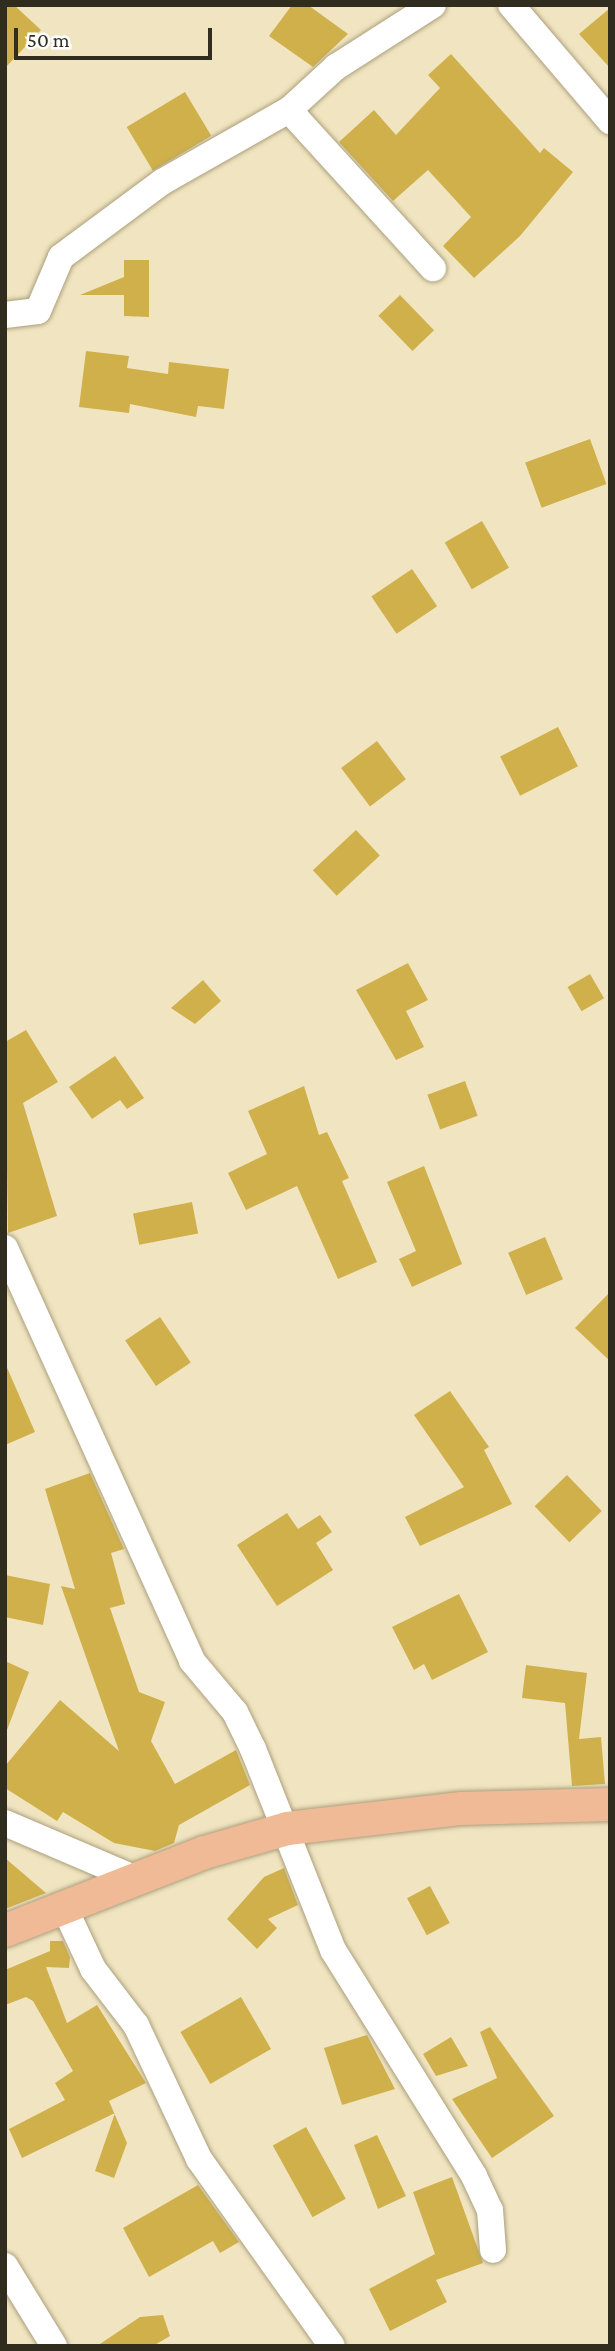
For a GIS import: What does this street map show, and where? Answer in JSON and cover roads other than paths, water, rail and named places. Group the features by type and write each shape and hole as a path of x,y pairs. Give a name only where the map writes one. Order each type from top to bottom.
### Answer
{"main road":[{"path":"5,1930 134,1878 287,1828 461,1808 610,1804"}],"street":[{"path":"5,315 38,311 61,257 162,182 289,110 335,67 433,5"},
{"path":"511,5 610,121"},
{"path":"289,110 433,268"},
{"path":"5,1248 192,1661 235,1712 287,1828 333,1950 474,2176 490,2210 493,2249"},
{"path":"5,1823 134,1878"},
{"path":"64,1907 93,1969 135,2025 199,2159 332,2346"},
{"path":"5,2266 54,2346"}]}
